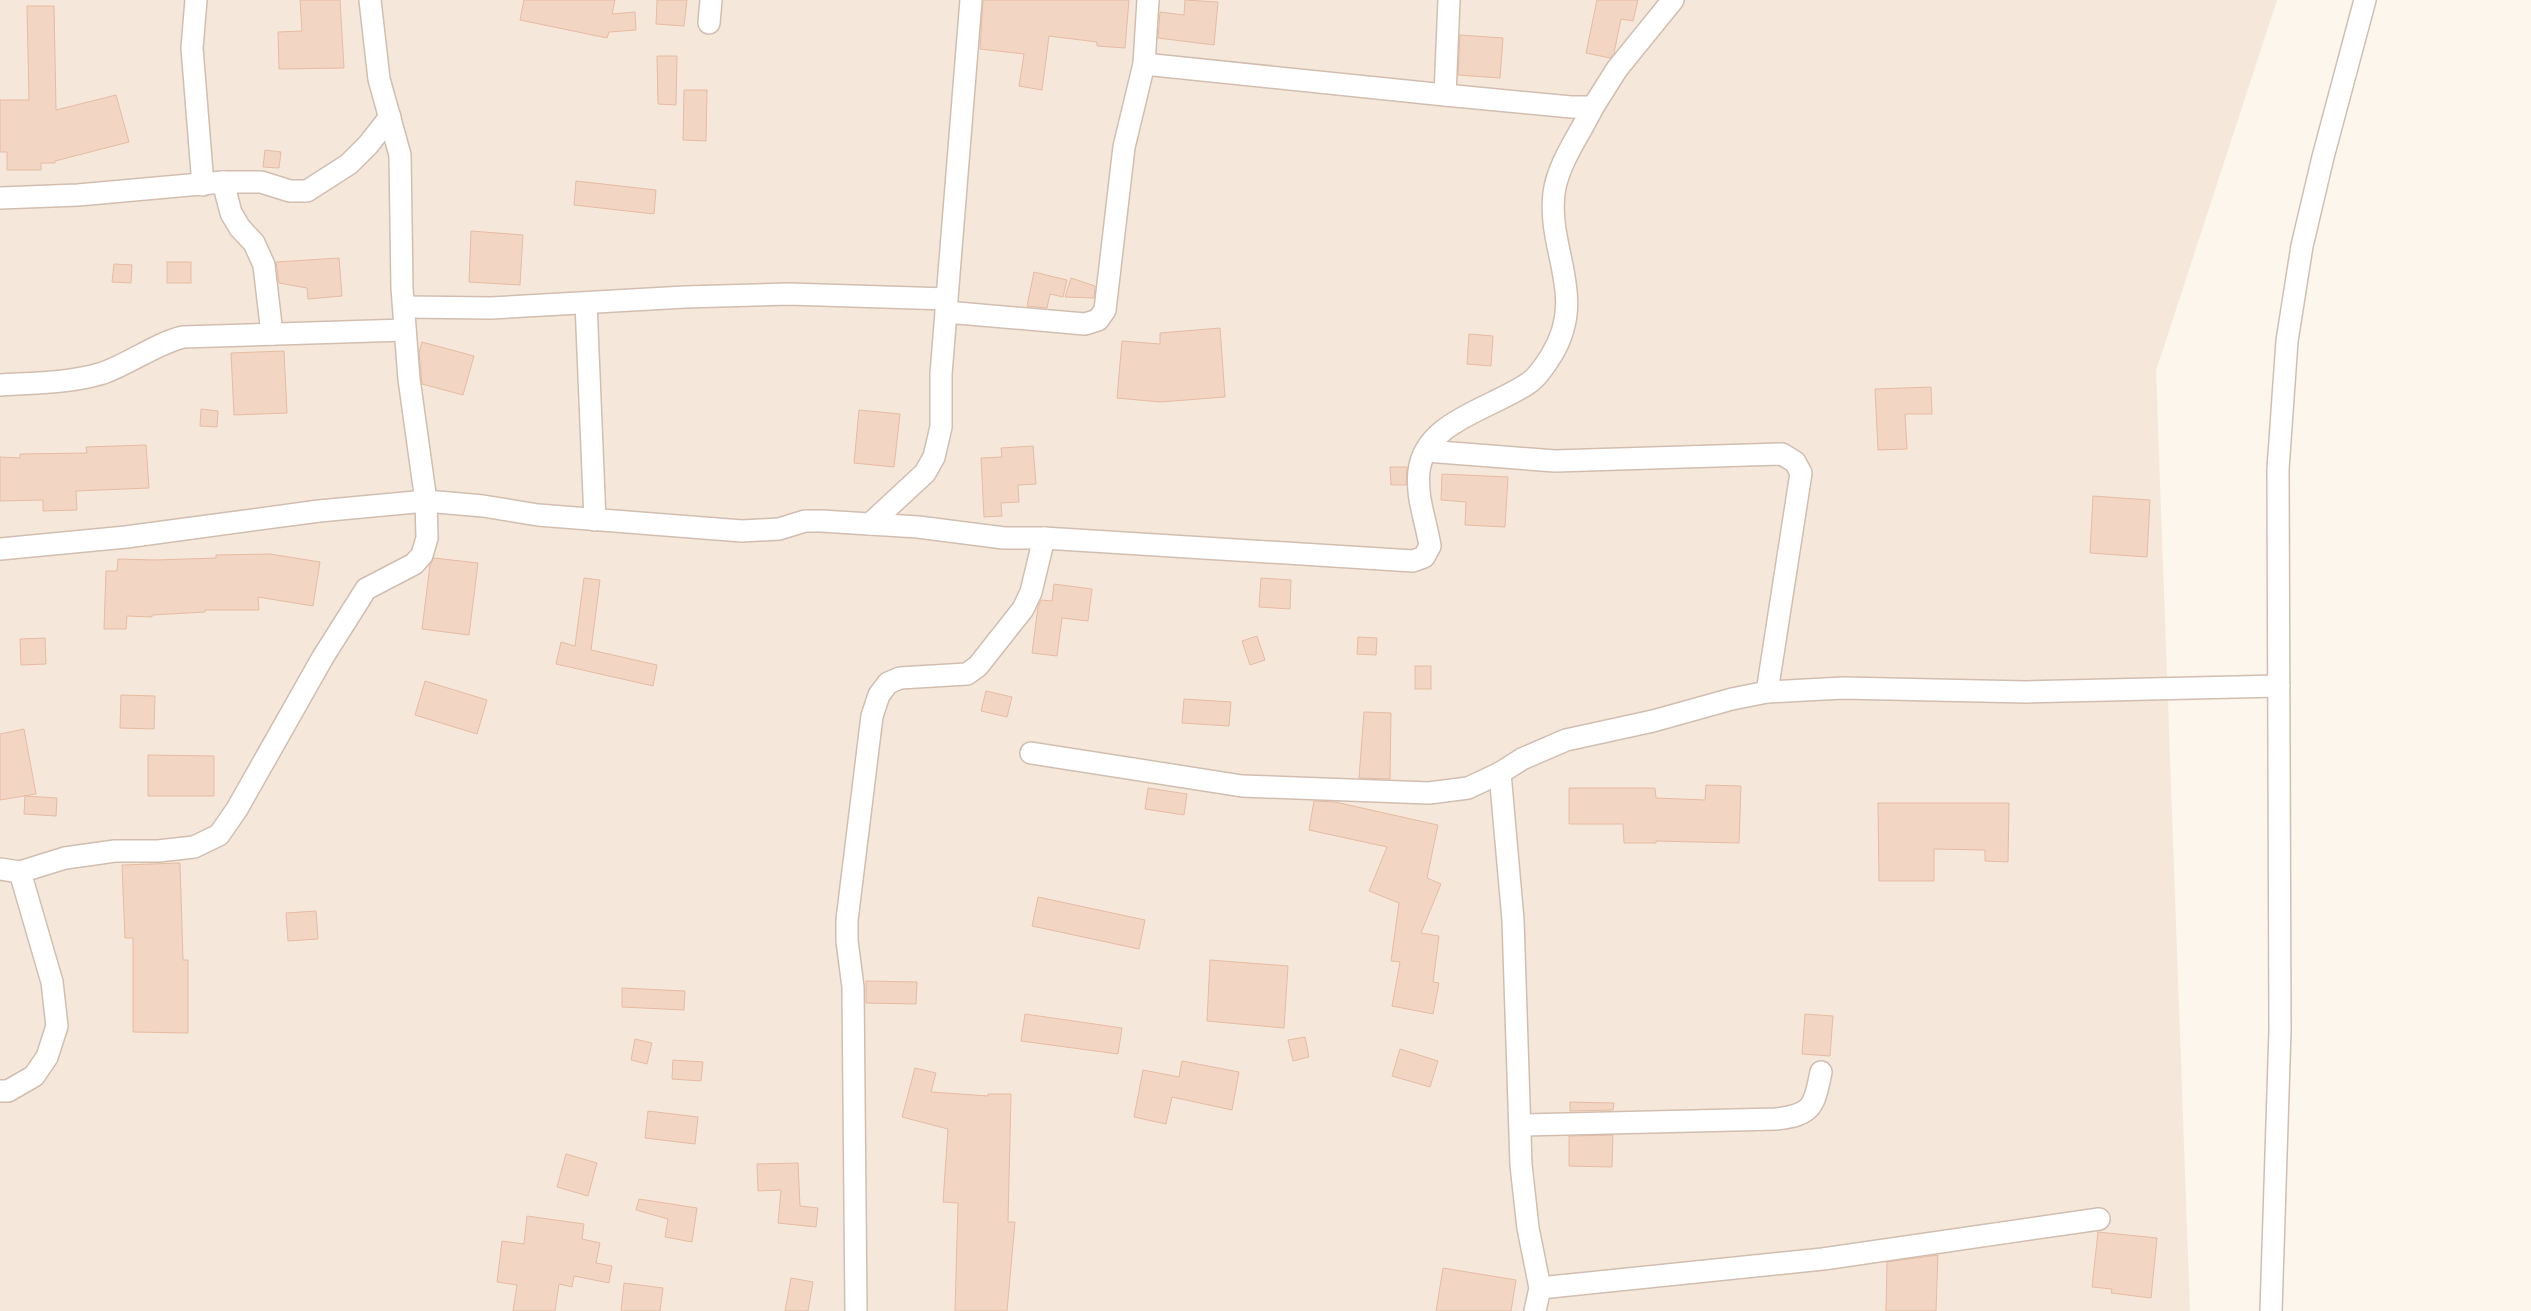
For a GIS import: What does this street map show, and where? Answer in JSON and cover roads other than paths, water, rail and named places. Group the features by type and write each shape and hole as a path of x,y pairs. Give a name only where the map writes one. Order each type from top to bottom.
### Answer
{"street":[{"path":"196,0 192,48 213,183 240,228 254,243 264,265 272,334"},
{"path":"0,1091 8,1091 34,1076 47,1057 57,1026 52,982 10,870 65,858 115,851 158,851 194,847 219,835 237,809 327,650 366,589 414,564 422,555 427,538 426,502 409,379 405,330 400,154 379,79 370,0"},
{"path":"709,23 711,0"},
{"path":"870,524 925,473 934,457 941,426 941,374 970,0"},
{"path":"404,306 492,308 789,294 947,305 1085,324 1098,320 1105,310 1107,300 1109,263 1124,147 1144,64 1148,0"},
{"path":"1444,95 1449,0"},
{"path":"0,548 126,537 328,510 426,502 595,520 742,532 779,529 805,521 918,527 1004,538 1044,538 1413,561 1424,557 1430,546 1428,531 1418,501 1419,470 1426,451 1448,425 1488,406 1531,382 1551,355 1564,327 1568,302 1564,268 1554,216 1554,193 1559,173 1593,107 1617,69 1673,0"},
{"path":"2271,1311 2280,1030 2278,469 2287,341 2302,246 2323,157 2365,0"},
{"path":"1144,64 1444,95 1571,107 1593,107"},
{"path":"0,198 78,195 213,183 261,182 290,191 307,191 349,164 368,145 390,117"},
{"path":"586,303 595,520"},
{"path":"0,385 49,381 101,373 121,366 168,341 183,337 405,330"},
{"path":"1426,451 1555,461 1782,454 1796,462 1801,473 1767,692"},
{"path":"856,1311 853,987 847,934 872,716 879,695 888,683 900,678 967,674 978,666 1024,608 1034,583 1044,538"},
{"path":"1031,753 1242,786 1430,793 1468,788 1500,773 1522,759 1566,740 1653,721 1732,699 1767,692 1843,688 2026,692 2279,686"},
{"path":"1500,773 1513,920 1521,1165 1528,1228 1540,1288 1535,1311"},
{"path":"1520,1125 1796,1117 1809,1110 1815,1100 1821,1072"},
{"path":"1540,1288 1823,1259 2099,1219"}]}
